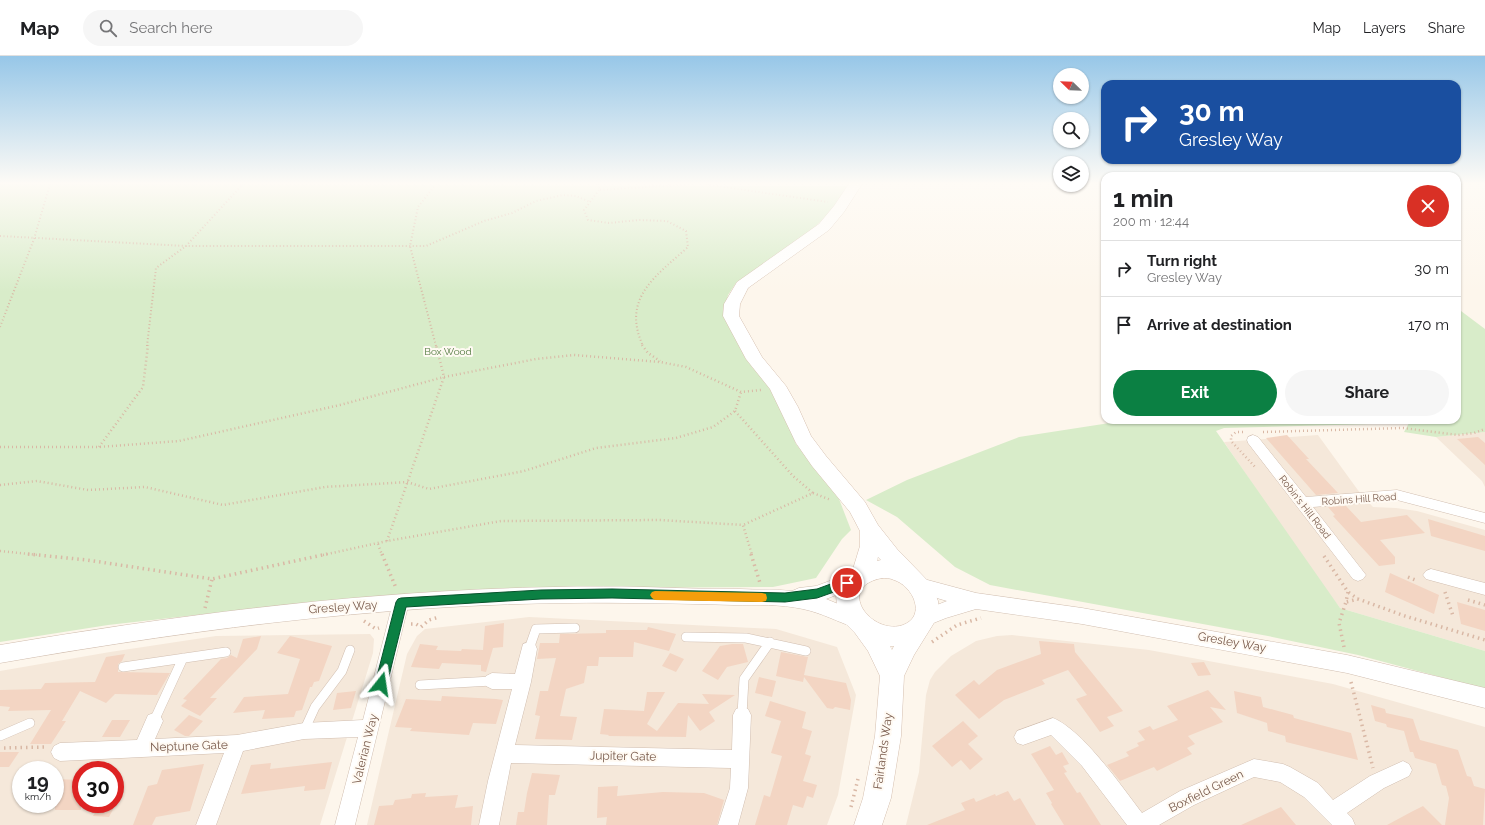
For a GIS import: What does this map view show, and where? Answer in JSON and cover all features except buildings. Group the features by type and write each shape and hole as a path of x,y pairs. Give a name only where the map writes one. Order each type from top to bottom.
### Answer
{"main road":[{"path":"830,220 824,227 742,285 732,304 731,316 756,359 777,386 789,407 803,438 819,461 858,507 871,531 889,555 916,582 928,602 924,630 897,636 886,636 875,633 860,624 851,612 848,602 848,593 851,586 859,577 871,546 871,531"},
{"path":"859,577 882,569 899,572 916,582"},
{"name":"Fairlands Way","path":"860,624 877,644 892,676"},
{"name":"Fairlands Way","path":"859,817 877,798 888,736 892,676 905,648 924,630"}],"street":[{"name":"Robin's Hill Road","path":"1252,440 1358,575"},
{"name":"Robins Hill Road","path":"1302,503 1397,495 1485,518"},
{"path":"1436,576 1485,589"},
{"name":"Gresley Way","path":"0,654 107,635 308,609 401,602 573,594 785,598 817,594 859,577"},
{"name":"Gresley Way","path":"916,582 980,609"},
{"name":"Gresley Way","path":"785,598 811,602 840,612 860,624"},
{"name":"Valerian Way","path":"345,825 401,602"},
{"name":"Gresley Way","path":"924,630 941,611 980,609 1082,616 1352,674 1485,698"},
{"path":"489,825 494,792 523,682 529,649"},
{"path":"492,681 523,682"},
{"path":"728,825 739,788 742,715"},
{"name":"Neptune Gate","path":"142,748 154,721"},
{"name":"Boxfield Green","path":"1023,737 1053,726 1066,736 1101,774 1140,825 1187,798 1254,768 1283,773 1311,790 1345,825"},
{"name":"Neptune Gate","path":"60,752 237,744 304,731 370,728"},
{"name":"Neptune Gate","path":"206,825 237,744"},
{"name":"Jupiter Gate","path":"505,754 741,759"},
{"path":"1333,811 1377,782 1403,770"}],"lane":[{"path":"529,649 536,629 575,628"},
{"path":"686,637 746,638 806,651"},
{"path":"742,715 744,679 770,642"},
{"path":"304,731 315,707 342,671 350,650"},
{"path":"123,667 226,652"},
{"path":"154,721 183,658"},
{"path":"420,685 492,681"},
{"path":"0,736 30,723"}],"path":[{"path":"0,327 34,239 40,220"},
{"path":"99,447 143,387 156,268 186,246 210,220"},
{"path":"387,542 444,376 410,246 415,220"},
{"path":"0,236 186,246 426,246 491,220"},
{"path":"588,220 608,223 639,220 667,221 686,231 688,247 649,283 638,301 634,323 644,351 660,362"},
{"path":"0,447 99,447 179,442 340,405 444,376 574,355 660,362 686,367 742,392 777,386"},
{"path":"0,485 38,481 88,490 145,487 223,505 325,487 407,482 428,488 524,471 596,448 676,438 713,427 735,411 742,392"},
{"path":"0,551 87,560 212,579 387,542 501,521 661,520 743,525 813,493 793,476 735,411"},
{"path":"1272,431 1403,428 1458,436 1485,429"},
{"path":"743,525 764,598"},
{"path":"378,544 401,602"},
{"path":"1322,553 1348,592 1358,599 1406,616 1485,640"},
{"path":"1436,576 1453,616"},
{"path":"202,622 212,579"},
{"path":"1348,592 1339,623 1377,782"},
{"path":"1346,602 1358,599"},
{"path":"924,630 933,640 958,626 980,609"},
{"path":"359,620 376,629 416,624 421,626 429,620 442,616"},
{"path":"0,748 46,747 60,752"},
{"path":"859,817 860,772"}],"shaded area":[{"path":"1485,432 1485,487 1482,481 1436,437"},
{"path":"1318,435 1360,493 1373,507 1417,511 1485,530 1485,651 1340,608 1311,570 1224,442"},
{"path":"529,617 776,629 837,647 856,695 838,795 827,825 367,825 407,654 417,636 425,629"},
{"path":"370,634 374,639 373,653 320,825 0,825 0,671 216,636"},
{"path":"1012,635 1149,650 1333,684 1485,727 1485,825 906,825 919,772 926,695 930,680 935,672 951,656 976,641 997,636"}],"green space":[{"name":"Box Wood","path":"0,220 822,220 783,252 736,283 728,295 725,311 752,367 773,386 796,444 839,499 851,530 842,539 816,578 773,587 611,588 404,595 310,602 108,625 0,642"},
{"path":"1461,311 1485,329 1485,432 1436,437 1404,432 1408,424 1461,424"},
{"path":"1103,424 1372,424 1224,428 1216,431 1340,608 1485,651 1485,689 1358,655 1268,636 990,585 955,567 897,517 866,500 907,480 1019,437"}],"slow traffic":[{"path":"655,595 762,598"}],"route":[{"path":"381,684 401,602 541,595 612,594 785,598 817,594 847,583"}]}
